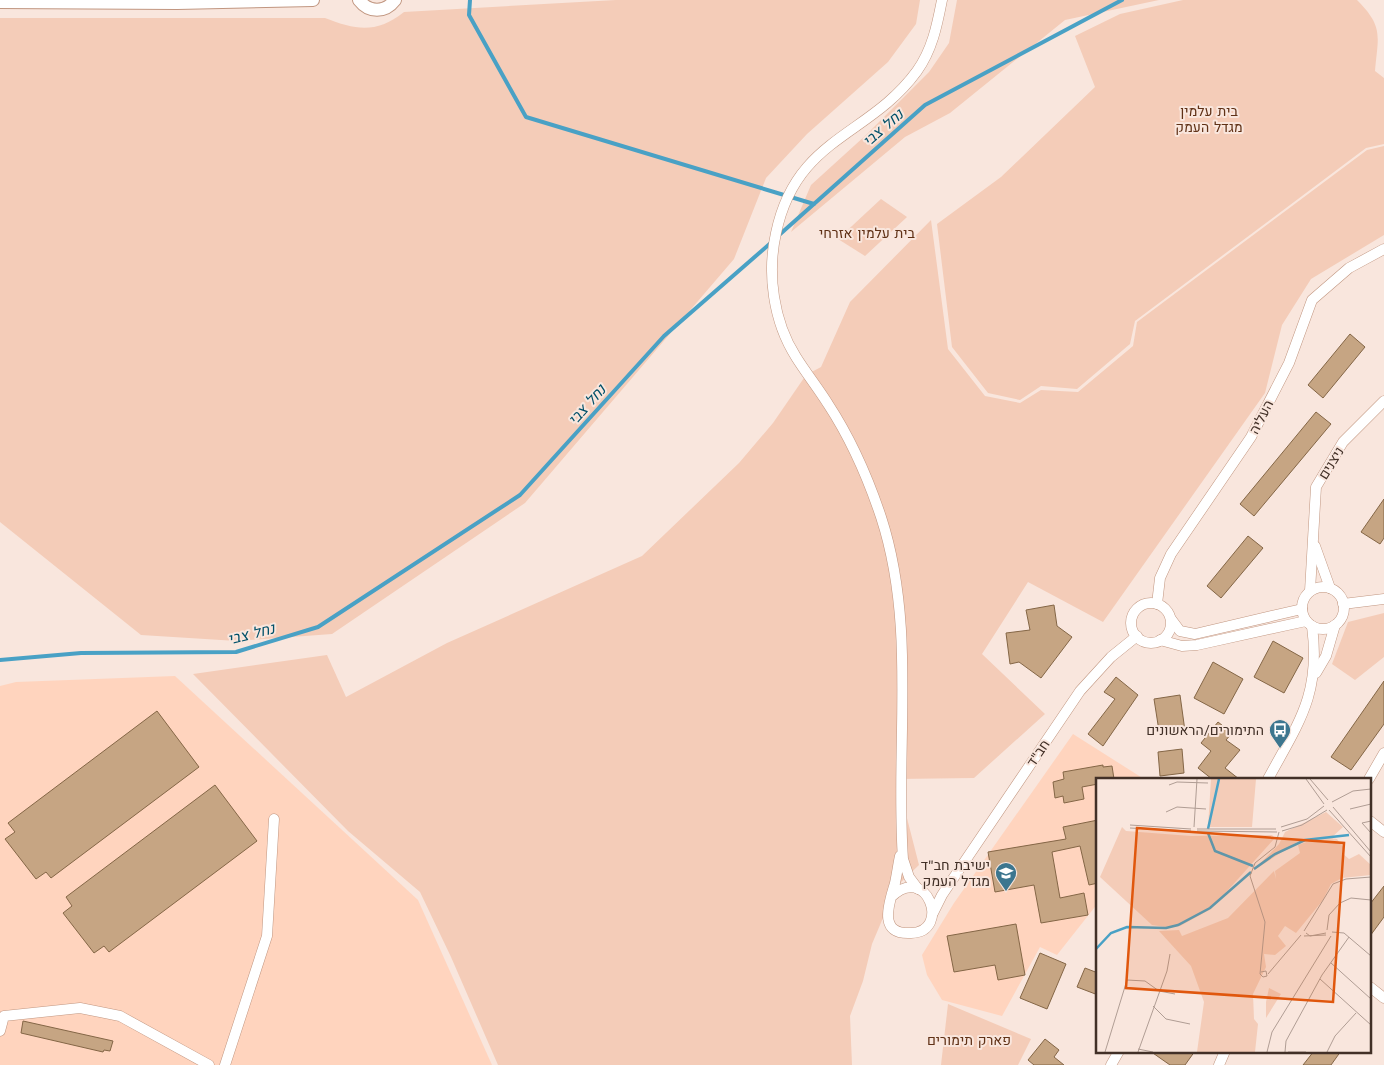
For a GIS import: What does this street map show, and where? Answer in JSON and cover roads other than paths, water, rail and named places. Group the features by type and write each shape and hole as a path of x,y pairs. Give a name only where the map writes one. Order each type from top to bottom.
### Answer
{"street":[{"path":"0,2 177,3 313,0"},
{"path":"359,0 366,7 378,10 388,7 395,0"},
{"path":"902,847 887,912 888,919 892,925 905,933 920,931 931,921 933,913 930,898 919,890 905,868 902,847 901,631 897,587 887,538 872,493 851,444 828,404 789,344 777,310 772,265 780,217 798,178 822,150 893,96 916,73 929,51 935,34 942,0"},
{"name":"העליה","path":"1156,604 1160,578 1171,554 1252,437 1289,363 1312,300 1349,268 1384,249"},
{"name":"ניצנים","path":"1310,591 1316,487 1343,442 1384,401"},
{"name":"ניצנים","path":"1313,541 1330,588"},
{"path":"1269,778 1304,714 1314,676 1316,652 1309,623 1302,608 1304,599 1310,591 1320,587 1330,588 1337,593 1343,604 1343,612 1335,625 1326,656 1314,676"},
{"path":"1343,604 1384,599"},
{"path":"1302,608 1195,634 1180,631 1166,609 1156,604 1142,605 1133,616 1132,623 1137,636 1145,642 1160,640 1182,646 1198,645 1309,623 1320,629 1335,625"},
{"path":"1160,640 1170,629 1171,619"},
{"name":"חב\"ד","path":"933,913 952,881 1080,692 1111,657 1137,636"},
{"path":"1370,778 1384,753"},
{"path":"225,1065 267,936 274,819"},
{"path":"1372,823 1384,832"},
{"path":"891,897 903,888 933,890 952,881"},
{"path":"1372,989 1384,998"},
{"path":"0,1031 4,1016 80,1008 120,1016 208,1065"},
{"path":"1111,1065 1118,1052"},
{"path":"1219,1065 1225,1052"}],"waterway":[{"path":"470,0 469,15 526,117 814,204"},
{"name":"נחל צבי","path":"778,236 925,105 1122,0"},
{"name":"נחל צבי","path":"0,660 81,653 236,652 318,627 520,495 664,336 773,241"}],"place":[{"name":"התימורים/הראשונים","path":"1280,749"},
{"name":"ישיבת חב\"ד מגדל העמק","path":"1006,892"}],"park label":[{"name":"בית עלמין מגדל העמק","path":"1209,120"},
{"name":"בית עלמין אזרחי","path":"867,233"},
{"name":"פארק תימורים","path":"969,1040"}]}
